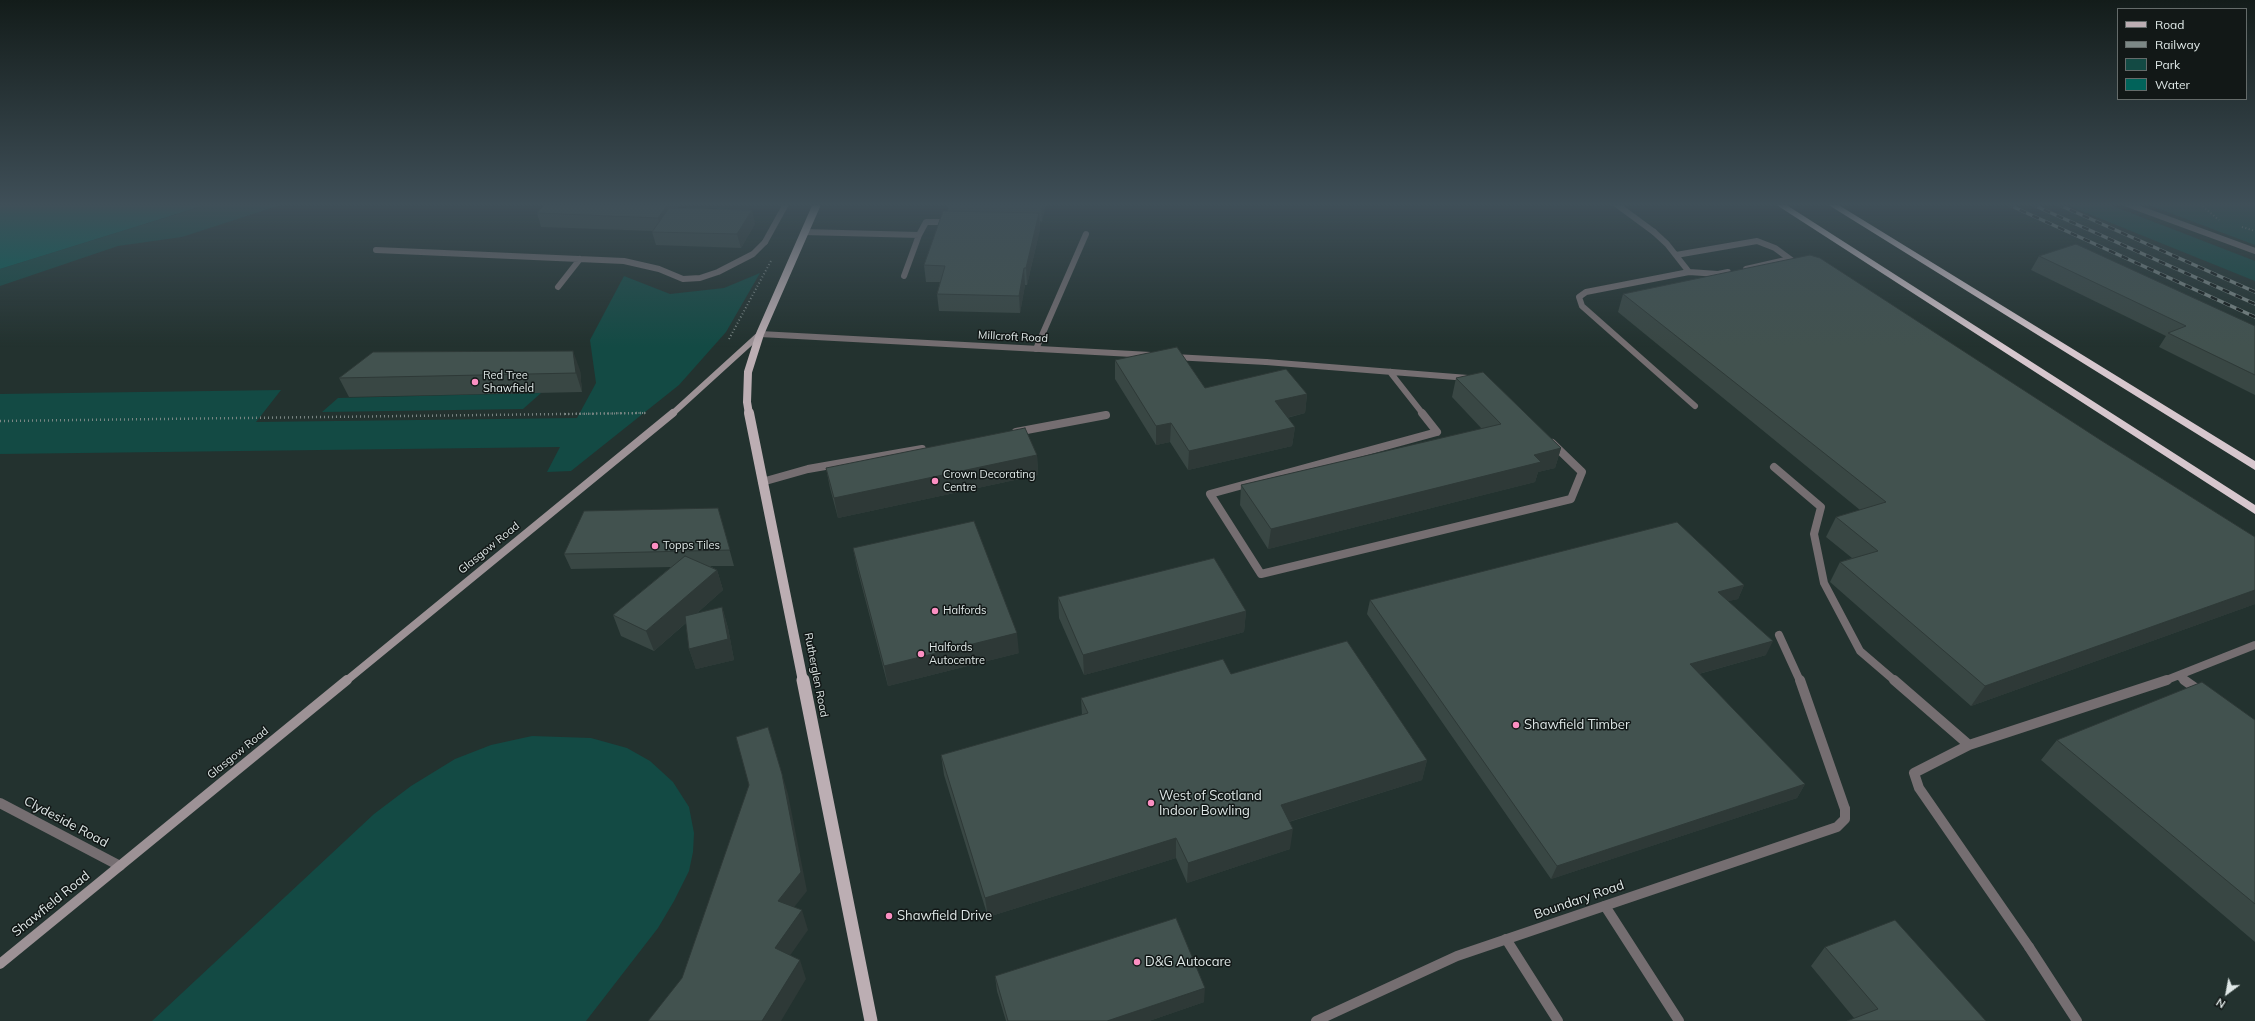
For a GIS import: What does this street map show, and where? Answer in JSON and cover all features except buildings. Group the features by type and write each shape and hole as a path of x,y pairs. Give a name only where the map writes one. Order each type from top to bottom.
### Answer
{"highway":[{"path":"1853,252 2255,510"},
{"path":"1908,252 2255,466"}],"main road":[{"name":"Glasgow Road","path":"760,334 796,252"},
{"name":"Rutherglen Road","path":"760,334 748,372 747,402 871,1021"}],"street":[{"path":"413,252 624,261 659,269 683,279 700,278 718,272 755,252"},
{"path":"904,276 913,252"},
{"path":"1036,349 1078,252"},
{"path":"1673,252 1689,272"},
{"path":"1676,255 1695,252"},
{"path":"1780,252 1804,269"},
{"path":"558,286 580,259"},
{"path":"1740,270 1790,259"},
{"path":"1695,406 1582,306 1579,297 1586,292 1689,272 1718,274 1732,271"},
{"name":"Millcroft Road","path":"760,334 1266,362 1477,379"},
{"name":"Glasgow Road","path":"120,866 673,413 760,334"},
{"path":"1390,372 1437,432 1210,494 1261,574 1571,499 1582,472 1548,439"},
{"path":"1004,434 1106,415"},
{"path":"762,482 808,469 933,447"},
{"path":"1774,467 1821,507 1814,534 1824,583 1860,651 1969,745"},
{"name":"Boundary Road","path":"1316,1021 1457,956 1837,827 1845,818 1844,809 1802,685 1779,635"},
{"path":"2077,1021 2029,947 1919,788 1914,773 1969,745 2178,676 2255,645"},
{"path":"2178,676 2210,698"},
{"name":"Clydeside Road","path":"0,803 120,866"},
{"name":"Shawfield Road","path":"0,964 120,866"},
{"path":"1605,906 1679,1021"},
{"path":"1506,940 1558,1021"}],"path":[{"path":"726,344 775,254"},
{"path":"0,421 653,413"}],"green space":[{"path":"56,252 101,252 0,286 0,269"},
{"path":"2182,252 2231,252 2255,261 2255,281"},
{"path":"760,273 726,332 679,385 571,471 547,472 560,447 0,454 0,394 281,390 256,422 577,418 596,383 590,340 624,276 670,294 724,288"},
{"path":"541,393 523,409 322,412 338,398"},
{"path":"532,736 591,738 627,748 650,761 673,782 689,807 694,833 693,852 689,871 674,901 658,928 586,1021 152,1021 374,814 411,786 455,759 491,745"}],"water":[{"path":"0,252 56,252 0,269"}],"railway":[{"path":"2112,252 2255,317"},
{"path":"2138,252 2255,304"},
{"path":"2164,252 2255,292"}],"place":[{"name":"Red Tree Shawfield","path":"475,382"},
{"name":"Crown Decorating Centre","path":"935,481"},
{"name":"Topps Tiles","path":"655,546"},
{"name":"Halfords","path":"935,611"},
{"name":"Halfords Autocentre","path":"921,654"},
{"name":"Shawfield Timber","path":"1516,725"},
{"name":"West of Scotland Indoor Bowling","path":"1151,803"},
{"name":"Shawfield Drive","path":"889,916"},
{"name":"D&G Autocare","path":"1137,962"}]}
